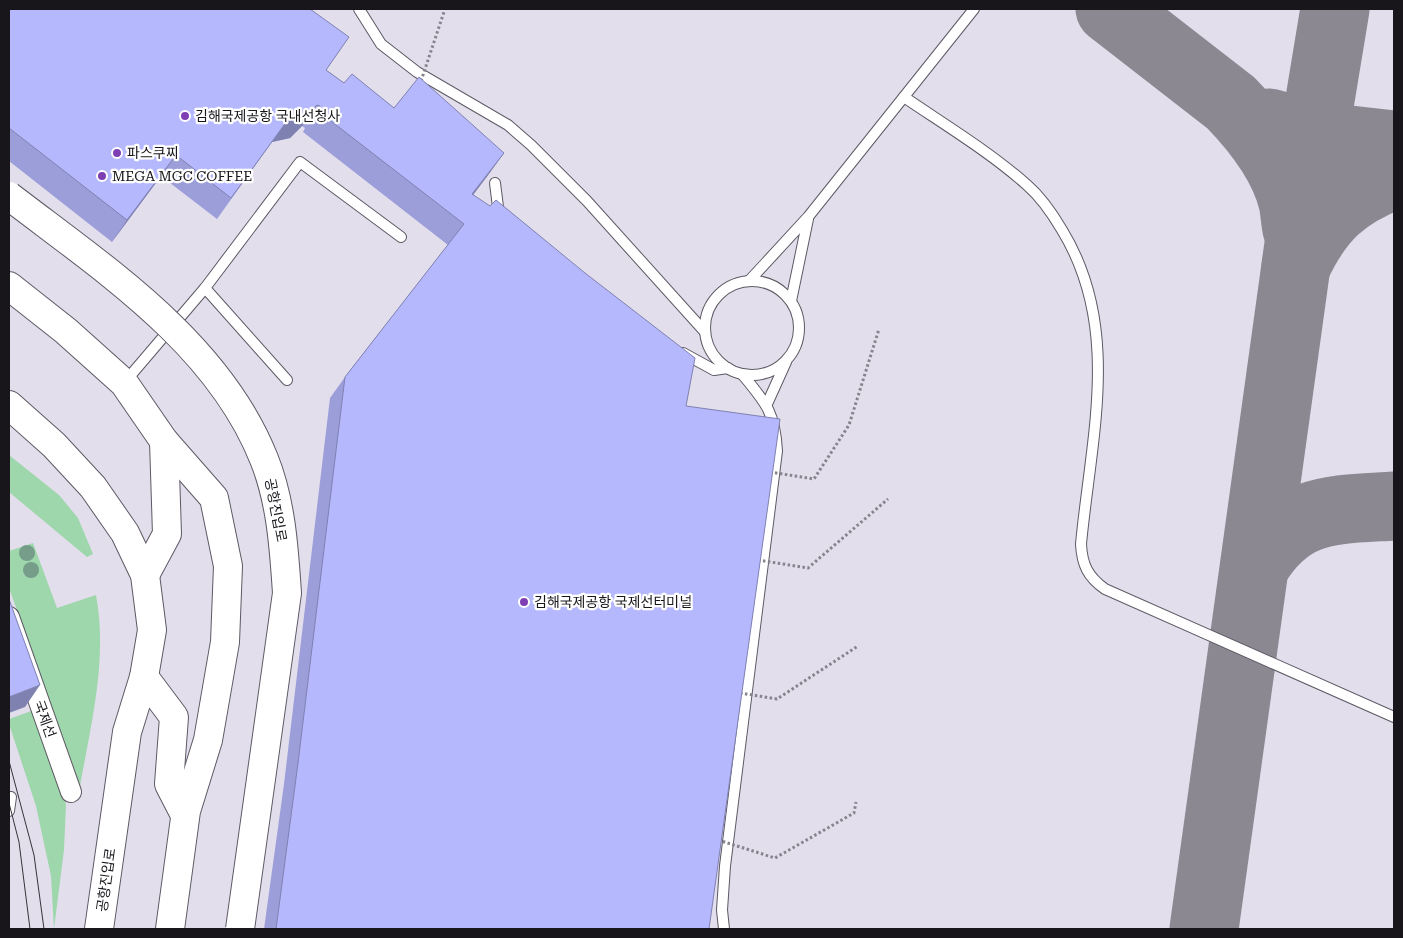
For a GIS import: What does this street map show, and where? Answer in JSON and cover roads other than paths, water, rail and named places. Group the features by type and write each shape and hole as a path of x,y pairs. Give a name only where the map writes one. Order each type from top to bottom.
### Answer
{"main road":[{"name":"공항진입로","path":"9,196 104,269 165,321 209,369 234,404 251,430 267,468 280,520 287,593 240,929"},
{"path":"9,286 66,331 124,383 164,441 214,498 228,566 224,651 208,740 185,815 170,929"},
{"name":"공항진입로","path":"9,405 54,445 93,487 125,534 145,575 152,630 144,677 126,732 99,929"},
{"path":"145,575 166,534 164,441"},
{"path":"144,677 174,717 169,784 185,815"}],"street":[{"name":"국제선","path":"9,617 71,792"}],"lane":[{"path":"359,9 382,44 417,72 508,125 531,145 587,201 706,332"},
{"path":"749,281 808,217 974,9"},
{"path":"904,97 987,153 1027,185 1047,206 1083,270 1094,311 1099,373 1081,544 1082,561 1090,576 1105,589 1394,717"},
{"path":"124,383 205,288 300,162 401,237"},
{"path":"495,183 500,221 508,227"},
{"path":"790,301 808,217"},
{"path":"767,404 787,360 796,347 800,331 798,316 790,301 780,290 765,283 749,281 735,285 722,292 712,303 707,317 706,332 709,346 716,358 728,368 742,374 759,375 774,370 787,360"},
{"path":"205,288 287,380"},
{"path":"673,346 689,358 714,370 728,368"},
{"path":"724,929 722,910 725,866 778,451 776,426 767,404 742,374"},
{"path":"9,812 11,796"}],"tram line":[{"path":"9,761 34,855 44,929"},
{"path":"9,803 19,842 30,929"}],"place":[{"name":"김해국제공항 국내선청사","path":"185,116"},
{"name":"파스쿠찌","path":"117,153"},
{"name":"MEGA MGC COFFEE","path":"102,176"},
{"name":"김해국제공항 국제선터미널","path":"524,602"}]}
